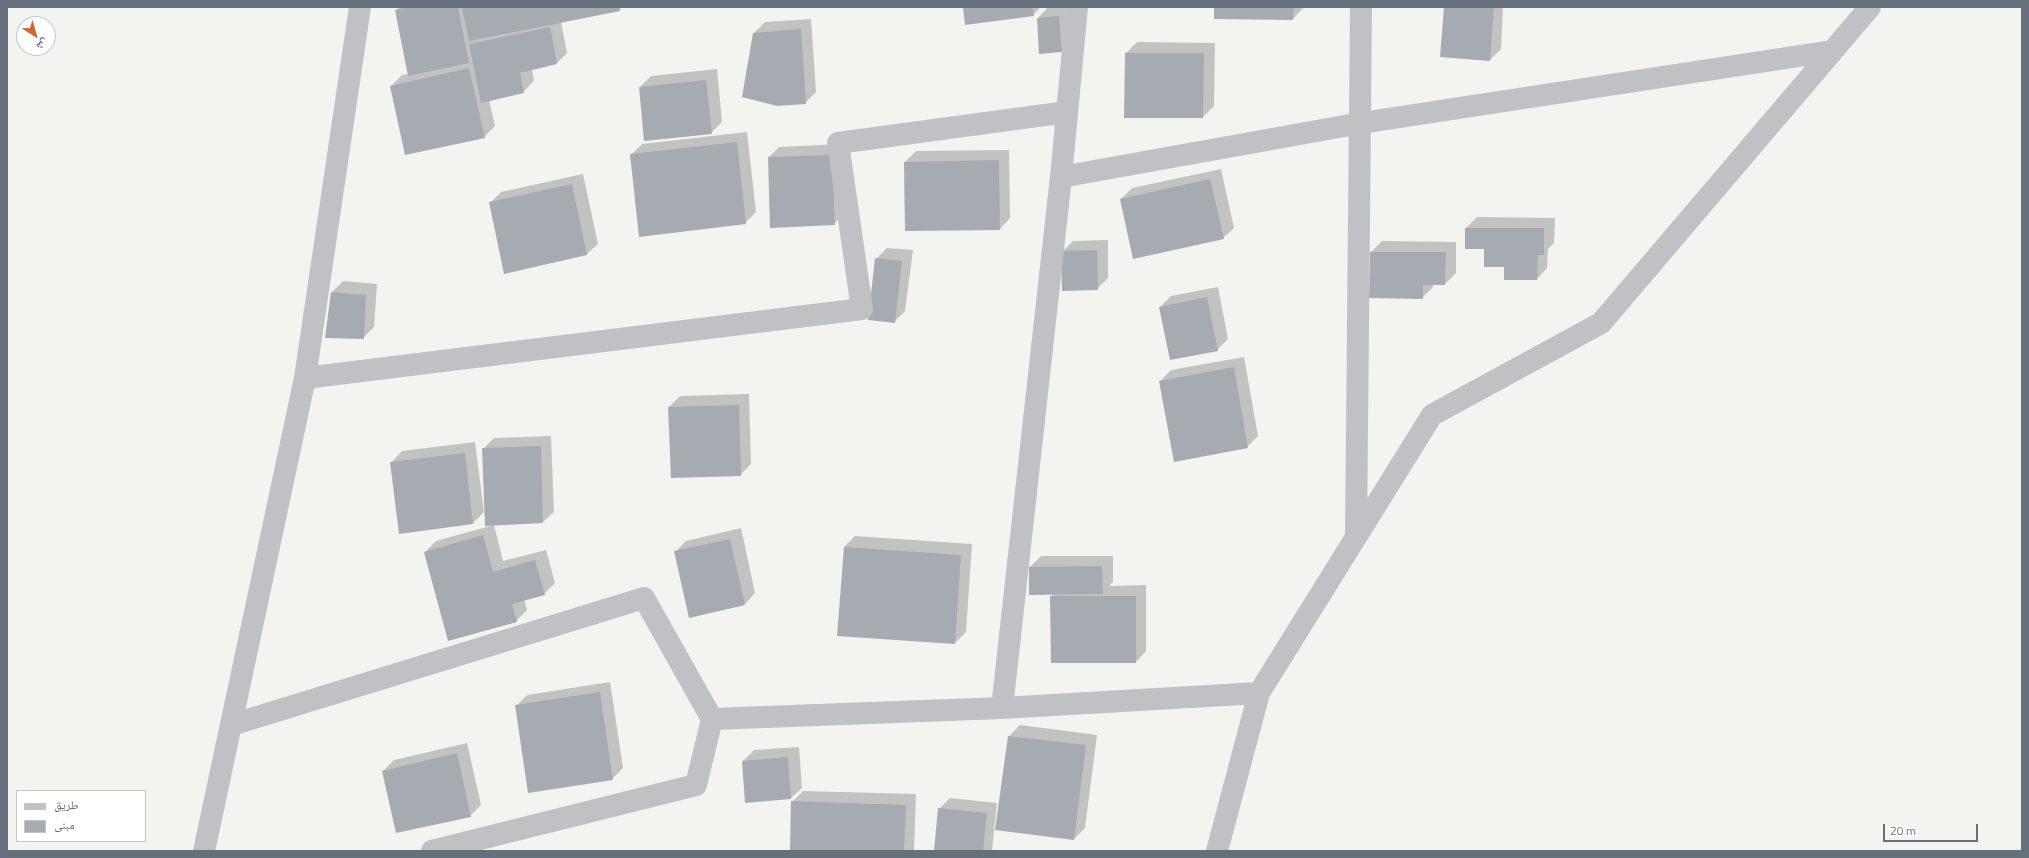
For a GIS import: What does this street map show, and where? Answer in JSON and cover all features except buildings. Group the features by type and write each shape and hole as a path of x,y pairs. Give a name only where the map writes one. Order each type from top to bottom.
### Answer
{"street":[{"path":"204,851 305,378 360,7"},
{"path":"1002,708 1061,177 1077,7"},
{"path":"1356,536 1362,7"},
{"path":"1217,851 1259,693 1432,415 1601,323 1870,7"},
{"path":"1061,177 1361,123 1832,51"},
{"path":"305,378 862,309 838,143 1067,112"},
{"path":"231,724 644,598 712,719 696,785 432,851"},
{"path":"712,719 1002,708 1259,693"}]}
